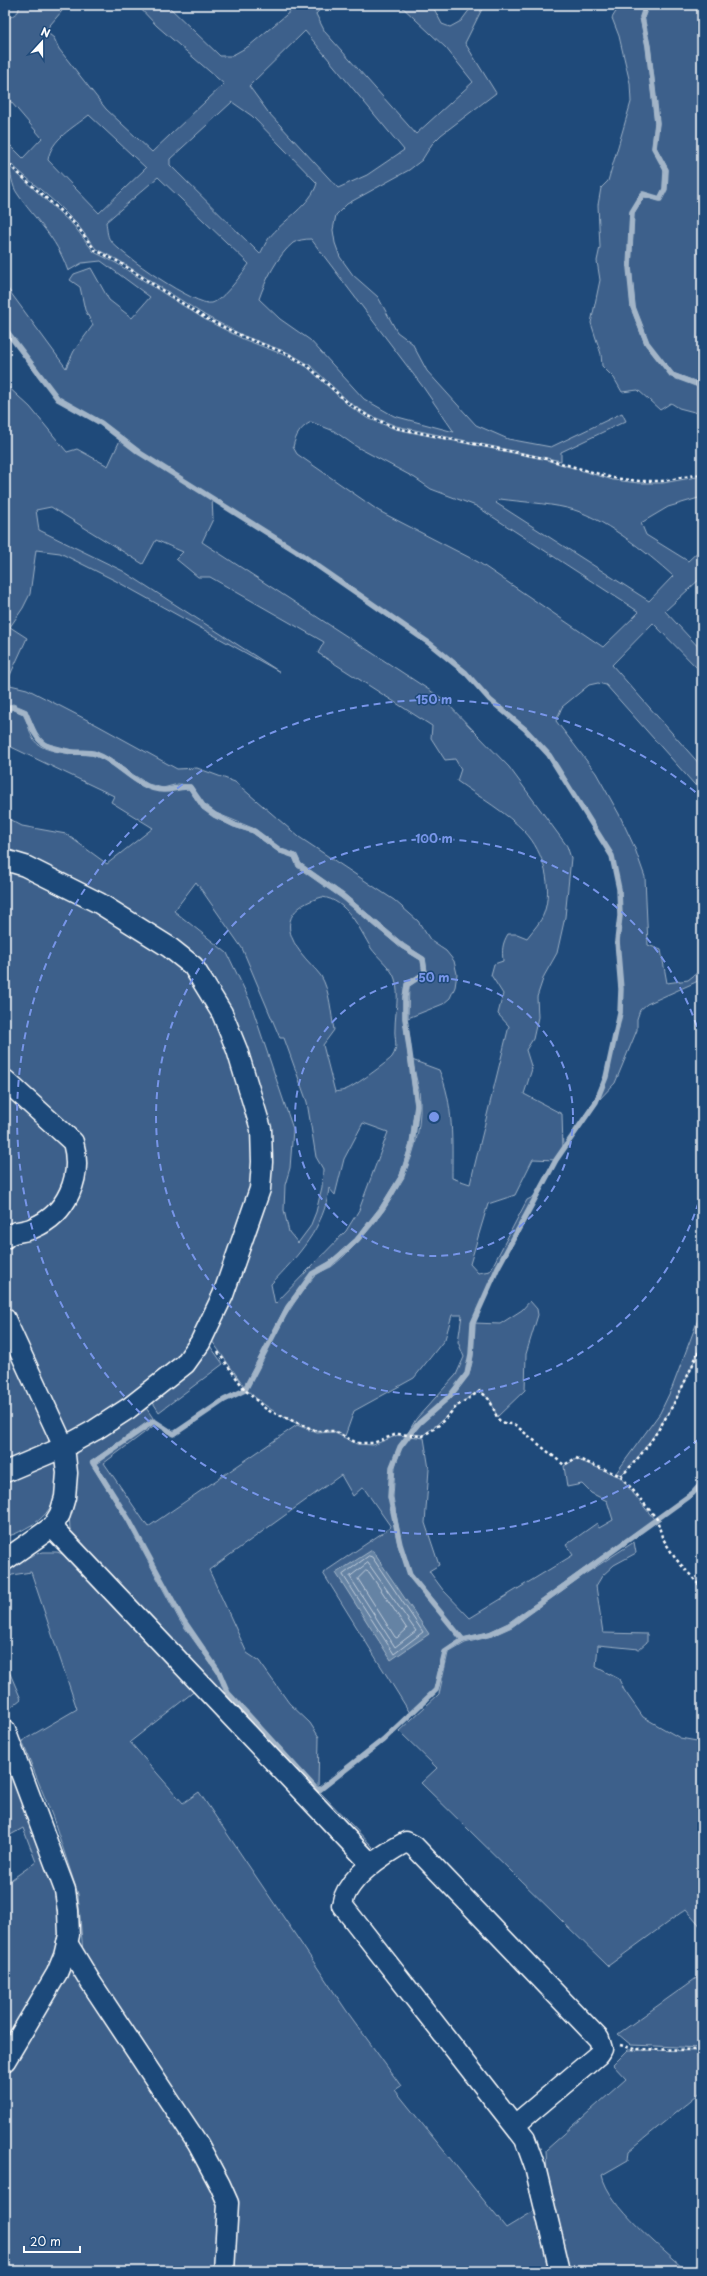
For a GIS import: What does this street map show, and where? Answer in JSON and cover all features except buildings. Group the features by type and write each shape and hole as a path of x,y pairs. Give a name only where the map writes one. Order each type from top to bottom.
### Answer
{"street":[{"path":"5,860 25,866 99,903 169,948 193,966 222,1013 261,1129 262,1162 260,1189 223,1295 204,1333 185,1364 129,1408 64,1447 5,1472"},
{"path":"5,1080 73,1142 77,1155 75,1175 70,1194 59,1212 32,1229 10,1233 5,1238"},
{"path":"5,1319 64,1447 68,1473 65,1497 60,1514 52,1527 5,1560"},
{"path":"52,1527 371,1864"},
{"path":"5,1730 65,1890 68,1911 67,1943 57,1973 5,2061"},
{"path":"515,2125 598,2056 602,2049 599,2039 414,1846 406,1842 371,1864 350,1886 343,1896 342,1905 525,2138 535,2167 560,2271"},
{"path":"67,1943 90,1981 198,2144 220,2185 228,2203 224,2271"}],"path":[{"path":"5,161 55,204 76,225 95,250 117,261 205,318 244,337 288,354 308,366 349,404 368,416 396,428 543,458 613,478 639,481 662,481 702,474"},
{"path":"204,1333 245,1390 266,1410 317,1432 334,1431 357,1443 373,1443 397,1434 423,1436 439,1425 457,1406 480,1391 491,1401 496,1418 504,1424 514,1424 564,1465 576,1458 621,1476 656,1519 662,1537 674,1558 702,1588"},
{"path":"621,1476 634,1464 681,1393 702,1343"},
{"path":"599,2039 634,2049 702,2050"}],"shaded area":[{"path":"20,5 67,5 45,31 54,38 59,49 106,109 152,152 224,84 157,26 137,5 167,5 220,56 231,56 249,46 298,5 324,5 316,14 325,32 416,134 473,82 446,48 400,5 432,5 442,24 450,27 461,21 473,5 484,5 465,43 496,93 441,135 432,144 422,160 409,170 347,204 336,215 333,230 335,243 340,257 353,275 378,297 397,332 412,343 427,371 476,425 508,439 551,447 622,413 626,421 561,452 561,461 396,426 369,415 350,403 310,365 289,353 244,336 206,316 118,260 96,249 77,224 56,203 5,159 5,140 23,158 42,138 5,95 5,21 18,12","holes":["305,31 404,150 367,175 338,188 268,112 249,86","232,102 252,116 317,183 309,198 275,232 268,240 260,254 170,165 170,159","89,115 146,168 99,213 48,160 53,146 70,129","158,177 249,264 232,286 221,297 212,303 203,302 175,289 142,267 117,247 110,240 106,222","311,239 423,387 454,432 394,416 364,399 310,340 280,319 259,299 268,277 282,254 293,243"]},
{"path":"620,5 645,5 640,17 646,46 655,123 652,148 664,170 663,189 659,197 642,192 630,212 628,267 631,308 645,344 671,376 698,386 700,383 673,373 649,343 635,307 631,267 634,213 644,197 661,201 666,190 668,169 656,147 659,123 650,46 644,18 649,5 702,5 702,414 679,408 671,403 660,410 638,390 622,392 614,378 602,366 601,354 591,323 600,280 597,261 600,247 598,205 601,188 608,181 631,102 630,83 619,36 612,18"},
{"path":"9,166 74,226 94,252 116,263 204,319 243,339 287,356 307,367 348,405 367,418 395,429 543,459 613,480 639,483 663,483 702,476 702,497 668,507 641,523 646,535 688,561 702,548 702,577 665,611 702,651 702,673 653,623 612,665 702,767 702,793 606,685 598,683 589,685 562,707 556,721 596,773 619,814 634,846 645,877 648,945 661,950 667,983 688,980 702,969 702,977 696,982 647,1004 640,1010 637,1019 637,1030 615,1083 597,1102 607,1078 622,1013 619,942 621,916 620,889 613,855 550,754 526,728 491,699 467,672 429,642 296,550 141,452 101,421 58,398 5,327 5,285 66,368 74,351 93,325 85,310 80,287 70,280 74,274 91,268 109,300 132,318 150,297 101,261 82,263 68,271 57,247 15,190","holes":["311,422 334,431 357,447 415,478 431,489 476,506 639,612 603,647 478,562 379,511 297,454 293,447 299,432","500,499 567,508 594,518 637,546 673,576 649,601 496,503"]},
{"path":"5,384 30,407 67,452 77,449 108,466 121,438 140,454 212,498 213,519 202,542 443,699 509,767 567,846 571,858 565,917 557,953 544,976 537,997 538,1017 533,1039 526,1050 532,1069 524,1094 562,1114 563,1149 556,1160 533,1159 515,1195 488,1204 470,1264 478,1273 490,1271 527,1200 535,1196 498,1267 496,1275 472,1323 471,1354 466,1374 450,1395 408,1433 416,1419 456,1375 464,1357 458,1342 462,1315 452,1315 445,1339 414,1378 354,1411 345,1436 332,1431 320,1431 306,1427 287,1419 270,1409 247,1390 277,1332 303,1291 315,1276 336,1263 366,1233 393,1197 403,1177 412,1156 418,1134 420,1112 419,1090 412,1060 439,1070 444,1083 450,1109 452,1178 470,1184 509,1026 498,1014 503,994 491,975 494,964 503,961 503,947 508,934 517,934 527,938 543,916 547,903 548,892 542,860 532,840 518,825 501,811 457,781 461,769 455,759 445,760 431,738 432,726 318,653 324,642 210,577 198,577 176,559 183,552 156,540 143,564 51,507 36,510 39,530 123,571 280,672 116,581 60,553 36,550 30,594 23,608 10,627 27,638 6,684 27,689 177,769 197,768 235,782 299,837 394,900 418,921 431,941 446,951 454,961 457,974 455,987 450,998 443,1004 408,1018 409,986 427,974 425,958 404,944 344,894 301,864 296,854 282,850 255,829 216,813 205,806 191,785 178,784 163,788 148,784 97,752 72,750 45,743 37,735 27,710 13,704 5,706"},
{"path":"12,709 23,714 32,737 43,747 60,752 101,758 134,781 153,790 164,791 189,789 202,809 213,817 234,827 253,833 280,853 293,857 297,867 341,898 401,948 421,960 423,972 405,983 403,997 403,1018 415,1105 410,1144 400,1175 380,1207 355,1239 329,1262 311,1273 286,1306 244,1386 207,1334 254,1215 263,1129 195,965 5,858 5,817 22,826 66,834 107,864 153,828 111,802 114,796 5,744 5,711","holes":["196,882 242,948 280,1038 284,1038 307,1102 316,1157 323,1169 322,1187 316,1212 310,1227 298,1243 289,1232 284,1210 285,1185 290,1168 293,1129 250,1001 227,953 174,911","322,897 339,903 351,916 371,948 393,975 397,992 395,1022 396,1046 392,1057 378,1069 350,1087 335,1092 323,1045 334,1030 328,995 321,976 303,956 294,943 290,933 291,918 295,911 302,905","363,1123 388,1132 359,1210 346,1231 275,1304 271,1284 300,1252 316,1228 322,1216 329,1188 335,1195 344,1159"]},
{"path":"5,862 24,868 191,968 249,1095 258,1189 183,1363 75,1437 66,1428 5,1310 5,1244 49,1224 81,1155 5,1075"},
{"path":"5,1085 72,1156 56,1209 5,1232"},
{"path":"530,1301 537,1309 538,1315 526,1354 525,1390 497,1417 491,1401 480,1391 465,1400 423,1435 411,1434 455,1392 467,1376 472,1364 474,1350 474,1323 500,1324 522,1310"},
{"path":"702,1309 703,1330 701,1342 696,1358 679,1394 645,1448 621,1475 616,1473 660,1413 672,1388"},
{"path":"5,1329 50,1431 48,1445 5,1470"},
{"path":"205,1339 223,1364 159,1412 148,1395"},
{"path":"142,1402 153,1418 90,1462 126,1520 180,1621 218,1674 225,1694 318,1794 321,1793 373,1847 368,1852 128,1598 70,1530 69,1511 71,1454"},
{"path":"155,1423 156,1424 104,1463 148,1527 297,1425 317,1433 333,1432 357,1444 373,1445 398,1435 407,1436 399,1445 391,1467 389,1497 398,1545 409,1576 461,1640 444,1651 434,1690 410,1713 323,1573 391,1527 363,1487 353,1496 341,1475 209,1570 247,1653 259,1661 289,1703 310,1723 319,1737 318,1789 229,1692 221,1672 183,1618 130,1519 95,1462"},
{"path":"410,1436 424,1438 429,1469 425,1523 439,1565 429,1571 443,1590 470,1618 573,1555 566,1545 597,1523 599,1528 613,1520 607,1501 591,1493 582,1484 567,1487 564,1466 576,1459 620,1477 654,1519 508,1623 489,1632 463,1638 411,1574 401,1542 393,1497 395,1467 401,1447"},
{"path":"61,1453 55,1496 46,1513 23,1530 5,1536 5,1475"},
{"path":"634,1542 636,1553 614,1565 602,1576 596,1586 603,1633 647,1634 647,1642 639,1649 598,1645 596,1667 619,1679 624,1690 643,1717 680,1738 697,1741 702,1732 702,1928 686,1909 608,1966 421,1783 437,1768 399,1731 439,1694 448,1653 465,1643 492,1636 512,1627 585,1574"},
{"path":"43,1552 57,1552 68,1556 196,1690 130,1742 183,1803 199,1792 346,2010 401,2086 395,2090 506,2228 534,2211 551,2271 232,2271 238,2205 237,2197 222,2169 83,1953 78,1894 53,1818 22,1741 77,1709 31,1572 12,1575 5,1581 5,1570 21,1559"},
{"path":"5,1662 21,1699 10,1708 5,1696"},
{"path":"5,1760 63,1907 60,1949 5,2051 5,1884 36,1862 23,1828 5,1838"},
{"path":"72,1966 135,2061 221,2199 219,2271 8,2271 5,2267 5,2079 67,1970"},
{"path":"702,1974 702,2048 631,2045 618,2034"},
{"path":"628,2050 702,2051 702,2091 629,2151 628,2160 602,2175 606,2187 614,2200 625,2213 686,2271 570,2271 547,2174 546,2150 626,2079 613,2065"}],"water":[{"path":"372,1550 429,1634 391,1660 336,1573"}],"waterway":[{"path":"646,5 642,17 648,46 657,123 654,148 666,170 665,189 660,199 643,194 632,212 629,267 633,307 647,343 672,375 699,385"},
{"path":"5,329 58,399 101,423 140,453 296,551 429,643 466,673 490,700 525,729 549,755 612,856 619,889 620,916 617,941 621,989 620,1013 606,1077 596,1102 556,1160 498,1267 473,1323 471,1354 467,1374 450,1396 419,1423 409,1435 400,1447 392,1467 390,1497 400,1544 410,1575 463,1640 490,1634 510,1625 693,1493 702,1483"},
{"path":"5,709 13,707 25,712 36,736 45,745 52,748 72,752 96,754 145,785 154,789 166,790 190,787 204,807 215,815 235,825 254,831 281,851 295,856 299,865 343,896 402,946 423,959 425,973 407,985 405,997 405,1018 417,1105 412,1145 402,1176 382,1209 357,1240 330,1264 312,1274 288,1307 245,1390 224,1400 174,1434 154,1421 93,1463 129,1520 182,1618 219,1672 228,1693 318,1791 383,1740 436,1690 445,1652 463,1640"}]}
